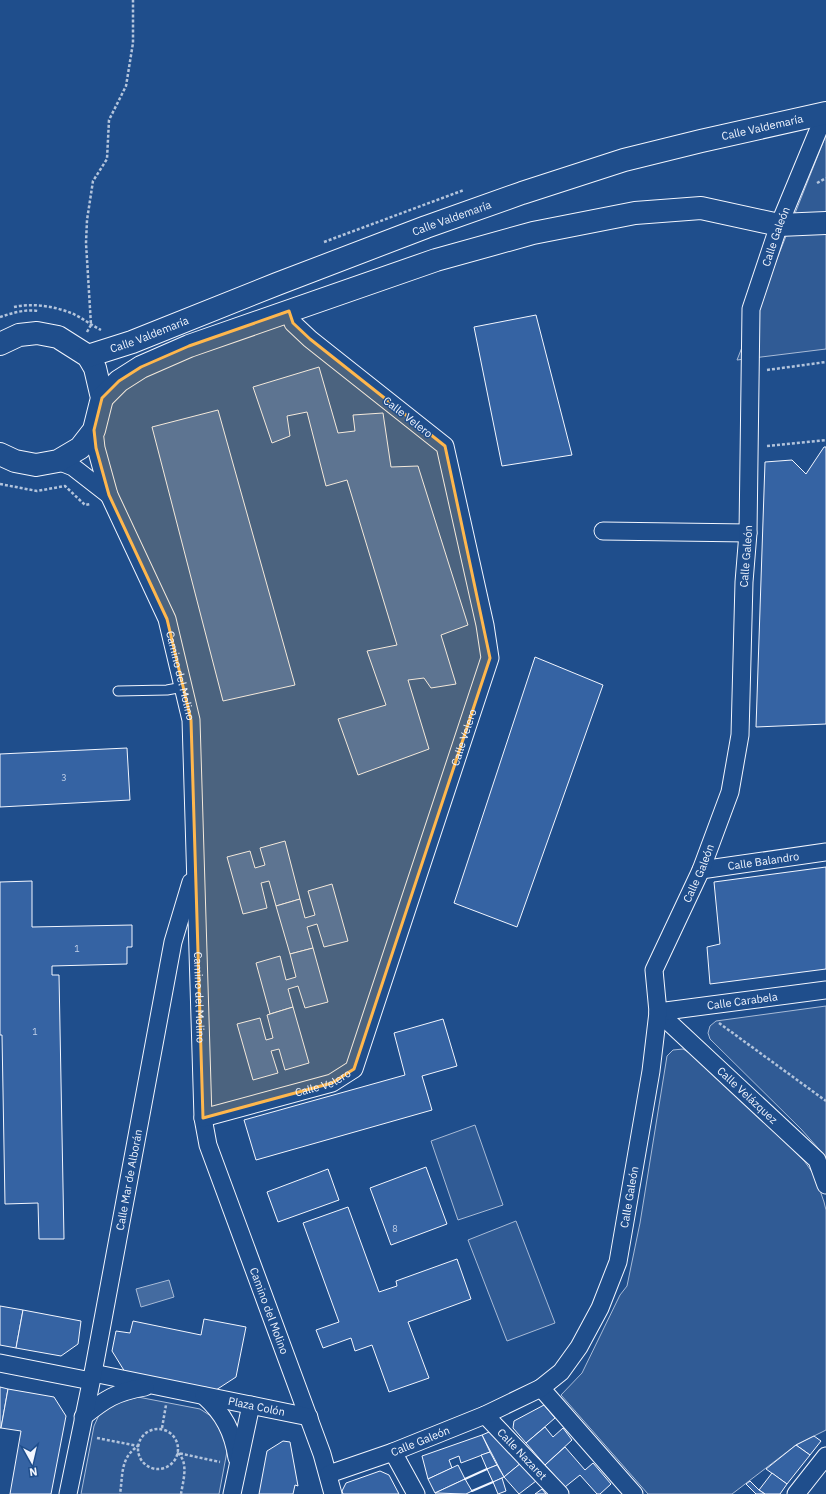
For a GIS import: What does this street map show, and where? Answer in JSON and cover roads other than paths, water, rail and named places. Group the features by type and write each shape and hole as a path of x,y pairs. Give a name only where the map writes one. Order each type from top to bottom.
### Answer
{"main road":[{"name":"Calle Valdemaría","path":"83,352 132,342 292,278 522,193 624,160 701,141 826,114"},
{"path":"102,398 119,381 141,367 189,346 436,260 534,233 635,213 701,208 779,225 826,223"},
{"path":"0,454 15,461 36,465 58,461 80,448 94,430 102,398 94,368 83,352 58,337 36,333 6,336"}],"street":[{"name":"Calle Galeón","path":"329,1474 393,1452 485,1415 541,1388 561,1372 579,1347 600,1308 618,1262 651,1071 658,1012 654,970 701,870 730,792 740,735 744,582 748,533 751,309 779,225 826,114"},
{"name":"Calle Velero","path":"203,1118 332,1083 354,1069 490,658 485,625 445,446 310,339 293,323 289,311"},
{"name":"Camino del Molino","path":"94,430 96,448 109,495 167,619 191,720 203,1118 208,1145 329,1474 333,1494"},
{"name":"Camino del Molino","path":"58,461 73,467 109,495"},
{"path":"603,531 748,533"},
{"name":"Calle Balandro","path":"701,870 826,852"},
{"name":"Calle Mar de Alborán","path":"68,1494 92,1377 173,942 195,867"},
{"name":"Calle Carabela","path":"658,1012 698,1008 826,990"},
{"name":"Calle Velázquez","path":"658,1012 817,1160 826,1185"},
{"name":"Plaza Colón","path":"0,1363 161,1387 308,1417"},
{"name":"Plaza Colón","path":"83,1417 105,1399 127,1390 161,1387"},
{"path":"541,1388 634,1494"},
{"name":"Plaza Colón","path":"204,1396 219,1409 225,1420 235,1444 238,1466"},
{"path":"232,1494 251,1405"},
{"name":"Calle Nazaret","path":"485,1415 560,1494"},
{"path":"393,1452 416,1494"},
{"path":"796,1494 826,1456"}],"lane":[{"path":"118,691 167,690 183,687"}]}
